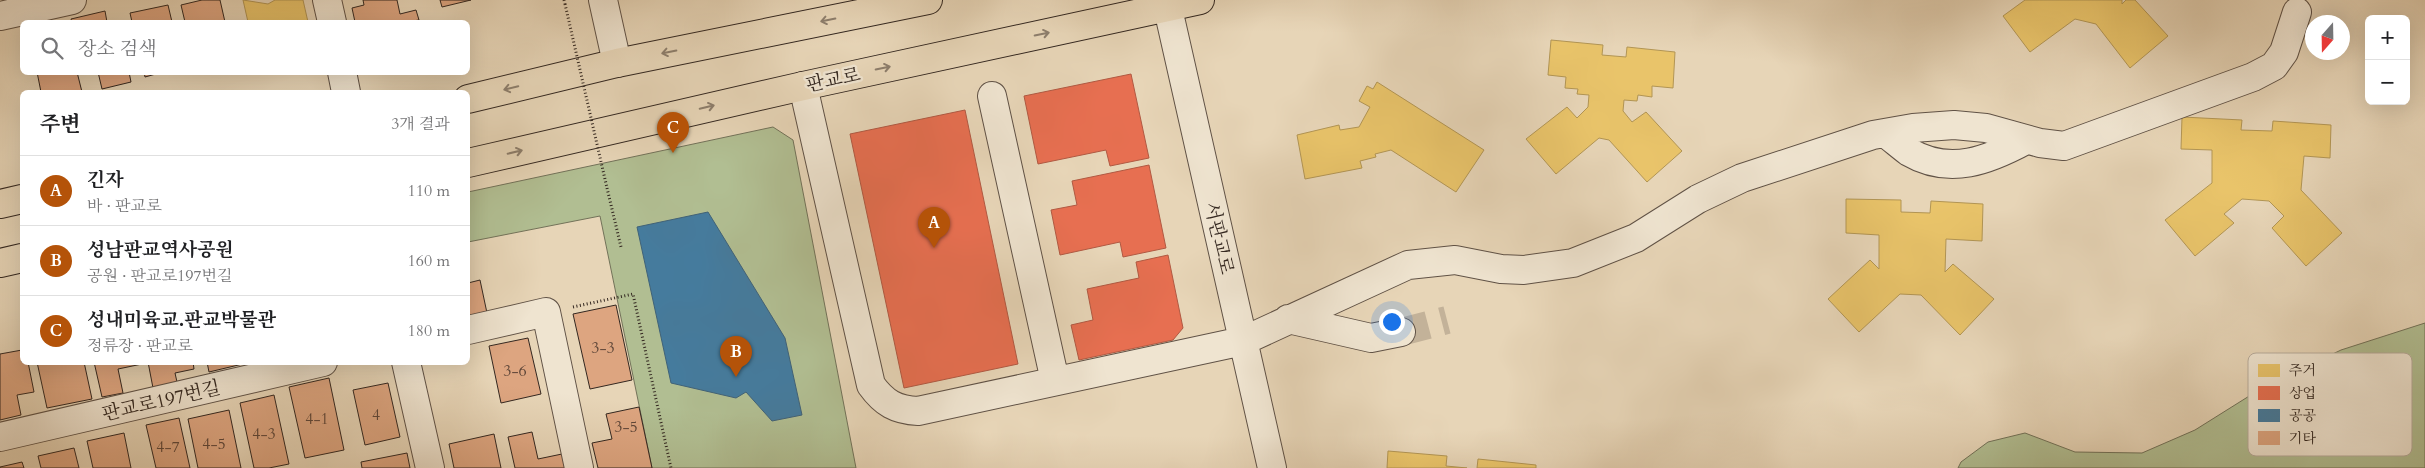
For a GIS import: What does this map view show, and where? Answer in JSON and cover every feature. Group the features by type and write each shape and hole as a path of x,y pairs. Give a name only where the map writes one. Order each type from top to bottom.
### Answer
{"main road":[{"path":"470,99 618,63 928,0"},
{"name":"판교로","path":"470,163 1166,4 1200,0"},
{"path":"0,204 20,199"},
{"path":"0,263 20,258"}],"street":[{"path":"0,16 72,0"},
{"path":"327,0 332,20"},
{"path":"603,0 618,63"},
{"name":"서판교로","path":"1166,4 1272,468"},
{"path":"803,86 871,385 879,397 890,405 904,410 918,411 1243,341 1408,265 1455,260 1501,269 1524,270 1574,263 1636,238 1698,199 1742,178 1819,151 1885,133 1912,128 1954,125 1986,128 2026,140 2064,146 2253,77 2274,66 2284,52 2297,12"},
{"path":"343,75 346,90"},
{"path":"992,96 1055,381"},
{"path":"1885,133 1910,152 1952,164 1976,163 1995,157 2026,140"},
{"path":"470,330 546,312 579,468"},
{"path":"1288,319 1371,338 1401,332"},
{"name":"판교로197번길","path":"0,437 310,365"},
{"path":"407,365 430,468"}],"path":[{"path":"564,2 621,247"},
{"path":"546,312 633,294 671,468"}],"green space":[{"path":"773,127 793,140 856,468 652,468 600,216 470,242 470,192"},
{"path":"2425,323 2425,468 1958,468 1961,462 1988,442 2025,433 2075,452 2142,453 2195,430 2248,397 2248,456 2412,456 2412,353 2335,353"}],"building: 주거":[{"path":"243,0 268,4 275,0 303,0 308,20 248,20"},
{"path":"2025,0 2122,0 2122,4 2126,0 2135,0 2168,36 2130,68 2096,24 2075,19 2030,52 2003,16"},
{"path":"1551,40 1603,45 1602,55 1626,57 1627,47 1675,52 1673,88 1652,86 1652,97 1638,95 1637,101 1624,100 1623,111 1632,122 1646,112 1682,151 1647,182 1609,140 1599,138 1556,174 1526,139 1567,107 1577,118 1588,107 1589,95 1577,94 1578,89 1565,88 1566,77 1548,75"},
{"path":"1377,82 1484,150 1456,192 1391,150 1375,154 1376,157 1360,161 1362,168 1305,179 1297,135 1339,125 1340,130 1359,127 1370,107 1359,101 1367,86 1373,89"},
{"path":"2182,117 2242,120 2241,130 2272,131 2273,121 2331,125 2330,158 2304,156 2301,190 2342,233 2306,266 2272,228 2284,216 2269,201 2242,199 2224,214 2234,223 2195,256 2165,220 2212,183 2212,150 2181,149"},
{"path":"1846,199 1901,200 1901,212 1930,213 1931,201 1983,204 1982,241 1946,239 1945,272 1953,264 1994,299 1960,335 1921,295 1900,294 1859,332 1828,299 1870,260 1879,269 1879,235 1846,233"},
{"path":"1388,451 1447,456 1446,466 1467,468 1387,468"},
{"path":"1478,459 1536,465 1536,468 1477,468"}],"building: 상업":[{"path":"1131,74 1149,158 1110,166 1106,150 1038,164 1024,96"},
{"path":"965,110 1018,364 904,388 850,134"},
{"path":"1149,165 1166,248 1123,257 1120,242 1060,255 1051,210 1077,205 1072,181"},
{"path":"1168,255 1183,328 1173,340 1079,360 1071,325 1093,320 1087,289 1139,278 1136,262"}],"building: 공공":[{"path":"708,212 785,338 802,415 772,421 746,392 736,398 671,383 637,227"}],"building: 기타":[{"path":"202,0 220,0 225,20 185,20 181,5"},
{"path":"363,0 397,0 400,14 416,10 419,20 355,20 352,8 364,5"},
{"path":"440,0 471,0 442,7"},
{"path":"168,5 172,20 132,20 130,13"},
{"path":"105,11 107,20 71,20"},
{"path":"38,75 78,75 82,90 41,90"},
{"path":"99,75 130,75 131,82 102,89"},
{"path":"480,280 487,313 470,317 470,282"},
{"path":"616,305 632,380 590,389 573,314"},
{"path":"528,338 541,394 501,403 489,346"},
{"path":"20,350 20,365 29,365 34,392 17,395 21,415 0,420 0,354"},
{"path":"38,365 85,365 92,399 47,408"},
{"path":"95,365 137,365 118,369 123,393 102,397"},
{"path":"149,365 193,365 194,369 175,373 177,382 153,388"},
{"path":"208,365 238,365 209,372"},
{"path":"329,378 344,450 305,458 289,387"},
{"path":"388,383 400,437 365,445 353,390"},
{"path":"274,395 289,464 269,468 254,468 240,403"},
{"path":"639,407 652,468 598,468 592,443 612,439 606,414"},
{"path":"229,410 241,468 198,468 188,419"},
{"path":"179,418 190,468 156,468 146,425"},
{"path":"532,432 538,459 562,454 565,468 515,468 508,437"},
{"path":"124,433 131,468 93,468 87,441"},
{"path":"494,434 501,468 454,468 449,444"},
{"path":"74,448 79,468 41,468 38,456"},
{"path":"407,453 410,468 362,468 361,462"},
{"path":"22,462 24,468 0,468 0,467"}],"tunnel":[{"path":"1401,332 1447,320"}],"place":[{"name":"성내미육교.판교박물관","path":"673,153"},
{"name":"긴자","path":"934,248"},
{"name":"성남판교역사공원","path":"736,377"}]}
